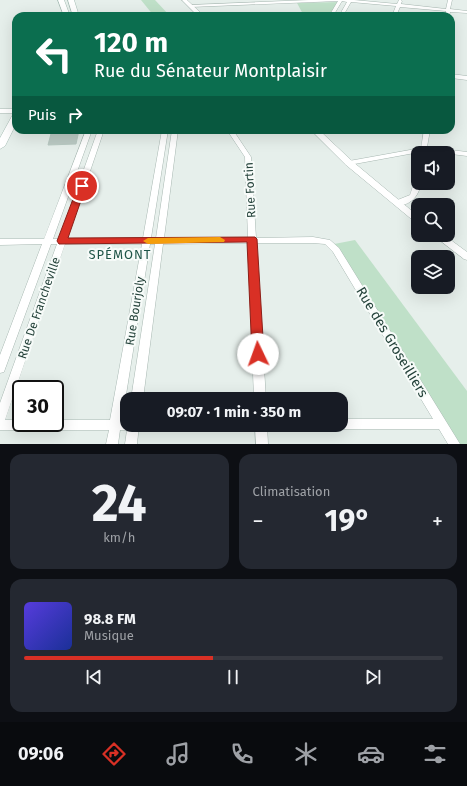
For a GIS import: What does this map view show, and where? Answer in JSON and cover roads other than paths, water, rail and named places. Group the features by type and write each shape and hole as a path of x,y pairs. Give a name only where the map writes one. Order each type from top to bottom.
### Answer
{"main road":[{"path":"62,0 65,12"},
{"path":"71,0 75,12"},
{"path":"0,146 12,124"}],"street":[{"path":"184,0 198,12"},
{"path":"219,0 222,5"},
{"path":"334,12 341,0"},
{"path":"191,6 252,2 350,0 467,12"},
{"path":"343,12 350,0"},
{"path":"395,12 400,0"},
{"path":"448,10 450,0"},
{"path":"455,76 467,78"},
{"path":"0,111 12,110"},
{"name":"Rue De Francheville","path":"0,369 88,134"},
{"name":"Rue De Francheville","path":"0,419 100,134"},
{"name":"Rue Bourjoly","path":"125,392 146,241 164,134"},
{"name":"Rue Bourjoly","path":"138,392 174,134"},
{"name":"Rue Fortin","path":"233,134 248,155 260,392"},
{"path":"321,134 350,163 411,214"},
{"path":"424,146 426,134"},
{"path":"350,163 411,153"},
{"path":"455,153 467,154"},
{"path":"398,204 414,197 416,190"},
{"path":"0,242 252,239"},
{"name":"Rue des Groseilliers","path":"252,239 313,240 327,242 336,250 454,444"},
{"path":"447,242 467,257"},
{"path":"0,425 120,424"},
{"path":"348,424 442,424"},
{"name":"Rue Bourjoly","path":"112,444 120,426"},
{"path":"131,444 132,432"},
{"path":"261,432 262,444"}],"district":[{"name":"SPÉMONT","path":"120,254"}]}
